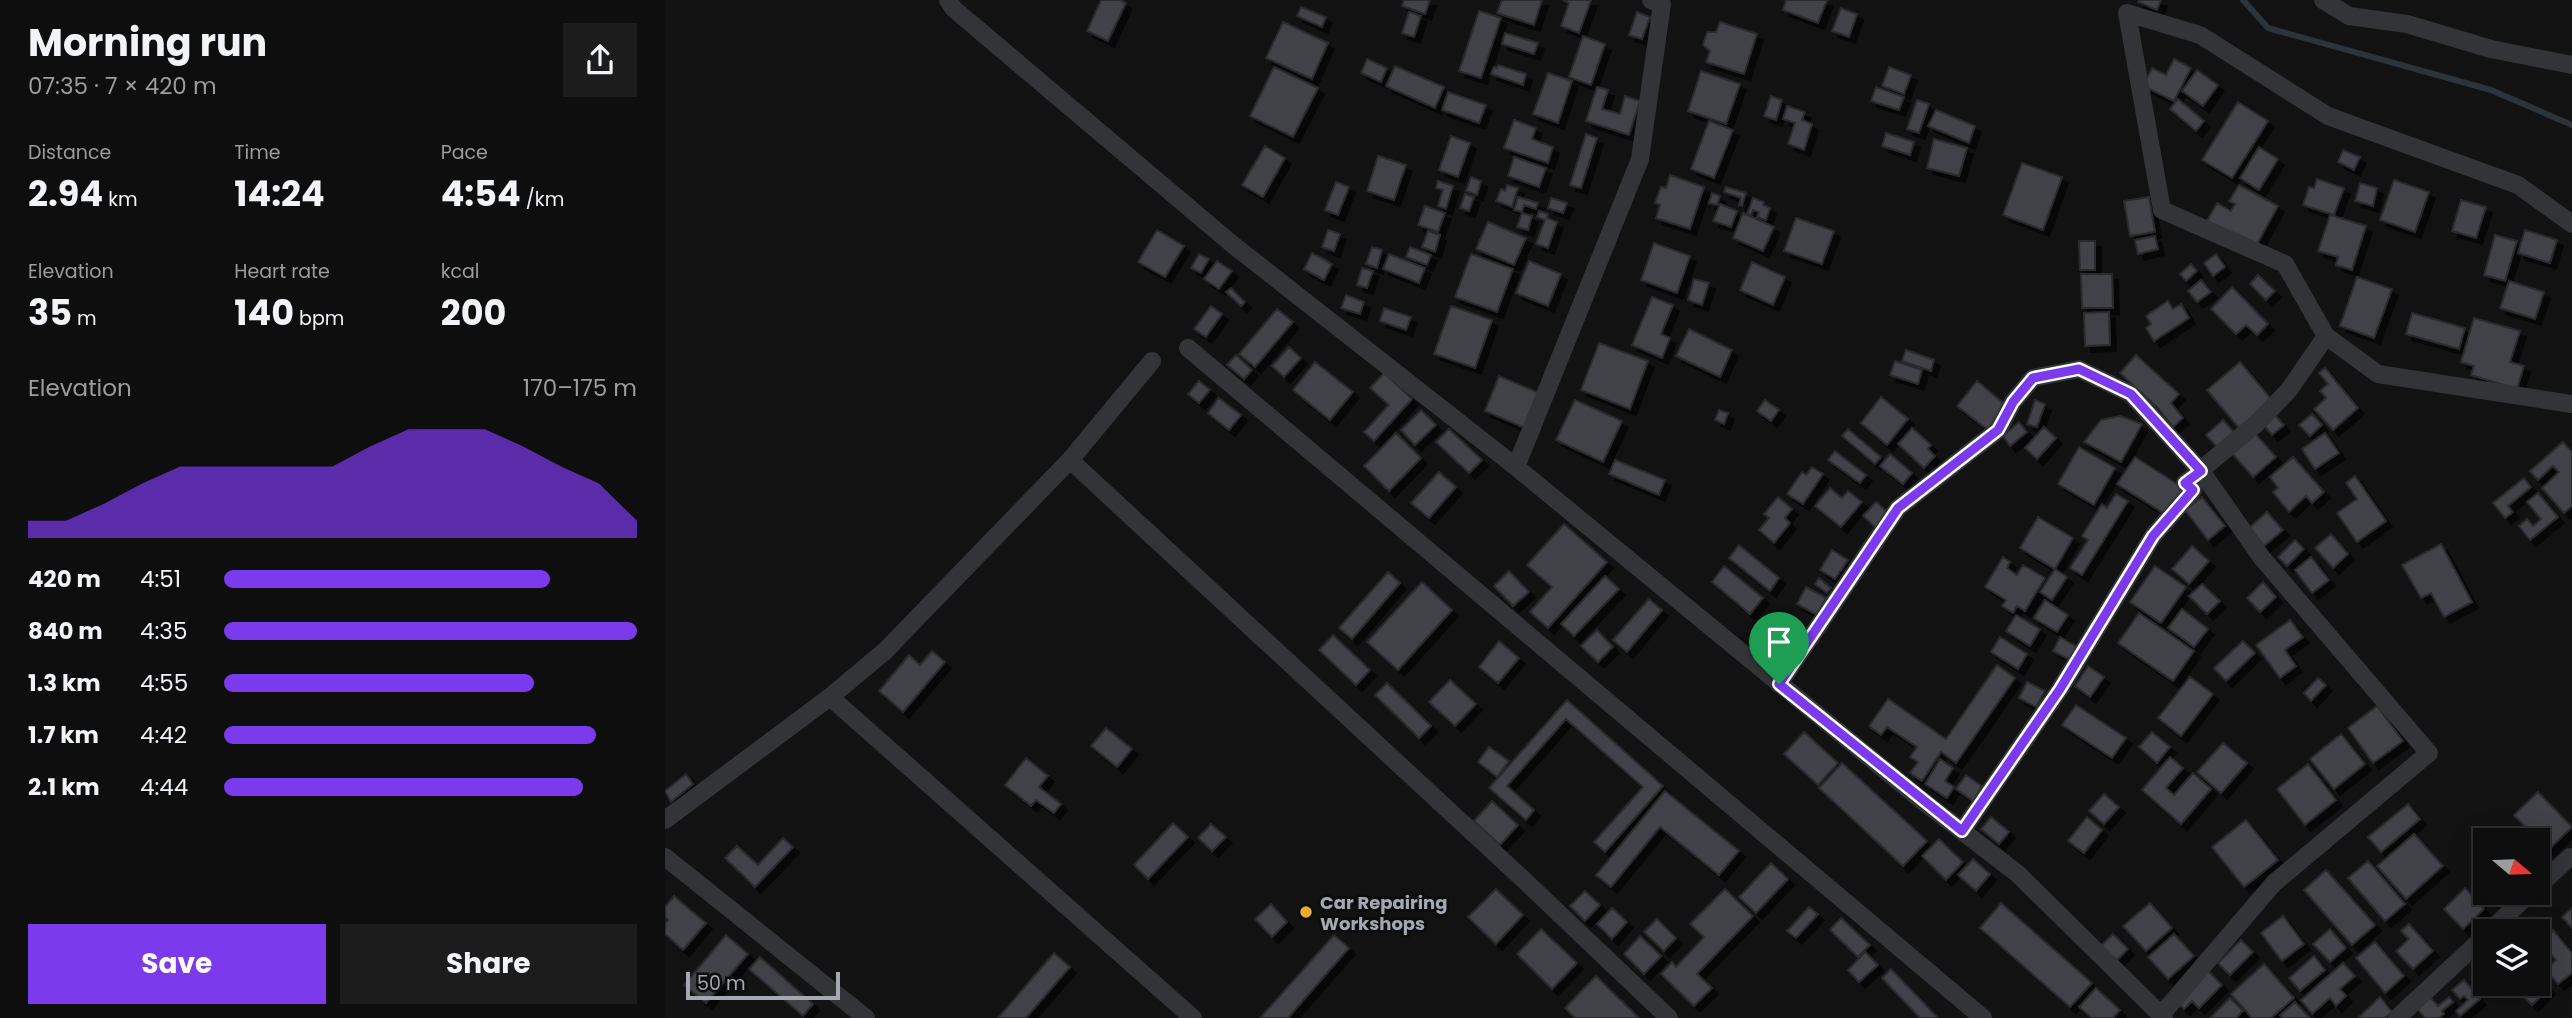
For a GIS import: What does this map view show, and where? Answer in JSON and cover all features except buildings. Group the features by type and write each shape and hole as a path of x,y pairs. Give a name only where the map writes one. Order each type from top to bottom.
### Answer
{"street":[{"path":"948,0 954,9 1232,244 1516,467 1779,684 2018,874 2162,1017 2274,883 2429,753 2262,558 2201,471 2131,394 2079,369 2033,378 2013,402 1998,430 1898,508 1779,684"},
{"path":"1516,467 1640,159 1662,4 1651,0"},
{"path":"2323,0 2349,16 2407,23 2491,49 2572,65"},
{"path":"2572,224 2518,185 2329,116 2200,35 2127,13 2162,210 2285,264 2326,336 2378,374 2572,404"},
{"path":"1962,831 2060,689 2153,536 2193,490 2185,483 2256,424 2289,390 2326,336"},
{"path":"1188,348 1972,1015"},
{"path":"665,820 830,697 885,651 1070,460 1152,361"},
{"path":"1070,460 1525,881 1668,1018"},
{"path":"830,697 1193,1018"},
{"path":"665,857 866,1018"},
{"path":"2550,875 2570,857"},
{"path":"2503,919 2517,905"},
{"path":"2397,1018 2473,947"}],"waterway":[{"path":"2243,0 2268,28 2491,90 2572,125"}],"place":[{"name":"Car Repairing Workshops","path":"1306,912"}],"route":[{"path":"2079,369 2131,394 2201,471 2185,483 2193,490 2153,536 2060,689 1962,831 1779,684 1898,508 1998,430 2013,402 2033,378 2079,369"}]}
